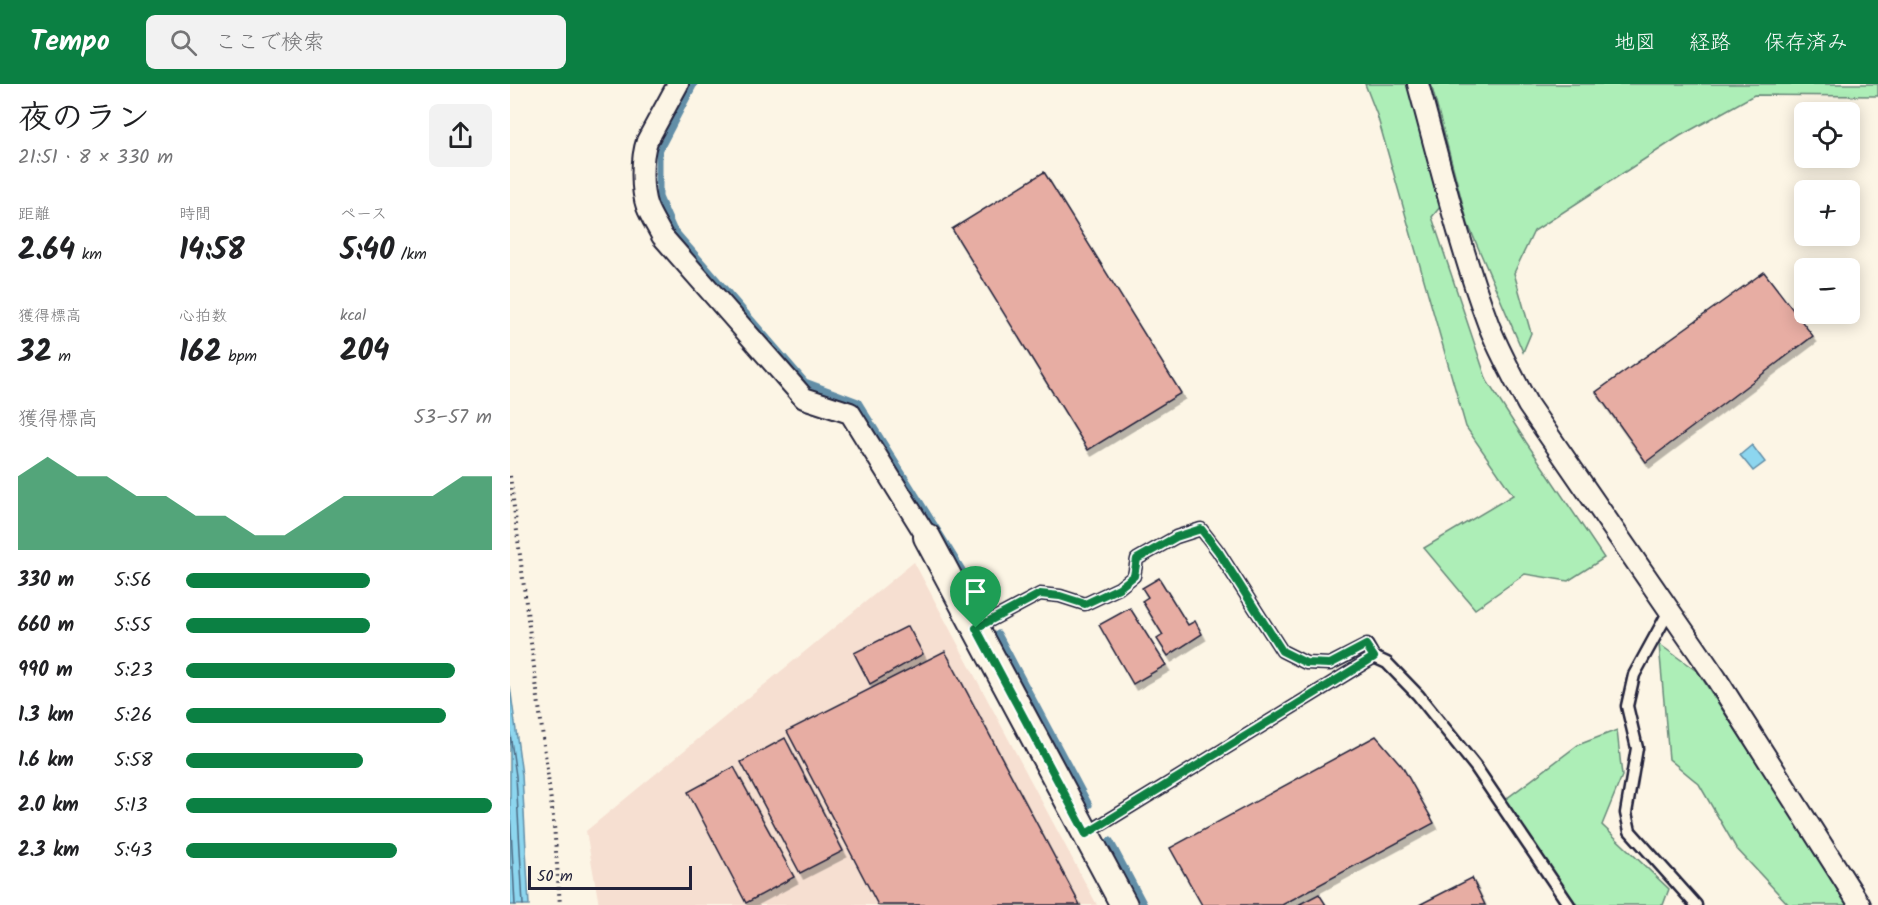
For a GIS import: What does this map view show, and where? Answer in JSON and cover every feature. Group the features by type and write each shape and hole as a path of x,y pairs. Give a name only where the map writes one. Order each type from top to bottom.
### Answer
{"street":[{"path":"678,84 646,141 644,151 644,196 662,236 804,398 850,413 927,537 1124,905"},
{"path":"1418,84 1474,283 1490,328 1528,405 1716,678 1860,905"}],"lane":[{"path":"976,628 1040,594 1060,596 1085,604 1119,588 1134,576 1137,559 1176,537 1201,529 1218,551 1282,651 1306,663 1330,664 1366,645 1374,657 1387,663 1418,695 1475,766 1569,905"},
{"path":"1669,612 1634,675 1627,706 1637,748 1626,813 1630,831 1696,905"},
{"path":"1086,834 1374,657"}],"path":[{"path":"510,476 554,825 560,905"}],"shaded area":[{"path":"914,562 1097,905 599,905 586,831"}],"green space":[{"path":"1365,84 1410,84 1444,202 1432,217 1487,381 1604,558 1568,581 1525,574 1475,609 1424,548 1513,495 1466,427 1377,115"},
{"path":"1431,84 1878,84 1878,96 1754,95 1680,136 1534,231 1514,273 1531,333 1523,352 1468,224"},
{"path":"1659,644 1698,672 1849,905 1789,905 1736,848 1699,784 1669,759"},
{"path":"1617,730 1622,776 1602,825 1669,889 1663,905 1577,905 1502,802 1578,745"}],"water":[{"path":"1752,445 1765,462 1753,471 1740,455"},
{"path":"510,686 522,775 529,905 510,905"}],"building":[{"path":"1044,172 1181,393 1088,450 952,229"},
{"path":"1764,272 1794,311 1794,324 1804,324 1813,336 1646,462 1596,392"},
{"path":"1159,578 1188,625 1195,621 1202,634 1168,656 1157,639 1163,635 1142,601 1148,597 1142,588"},
{"path":"1130,608 1166,665 1133,684 1099,625"},
{"path":"908,626 923,654 870,684 854,653"},
{"path":"945,651 1080,905 878,905 787,731"},
{"path":"1376,736 1402,766 1434,823 1282,905 1202,905 1170,848"},
{"path":"785,738 843,851 800,873 741,762"},
{"path":"734,767 794,877 746,903 688,792"},
{"path":"1472,878 1485,905 1419,905"},
{"path":"1319,894 1326,905 1298,905"}],"waterway":[{"path":"694,84 659,151 659,197 673,229 805,382 858,402 985,607"},
{"path":"998,634 1089,805"},
{"path":"1110,841 1144,905"}],"route":[{"path":"1201,529 1218,551 1282,651 1306,663 1330,664 1366,645 1374,657 1086,834 976,628 1040,594 1060,596 1085,604 1119,588 1134,576 1137,559 1176,537 1201,529"}]}
